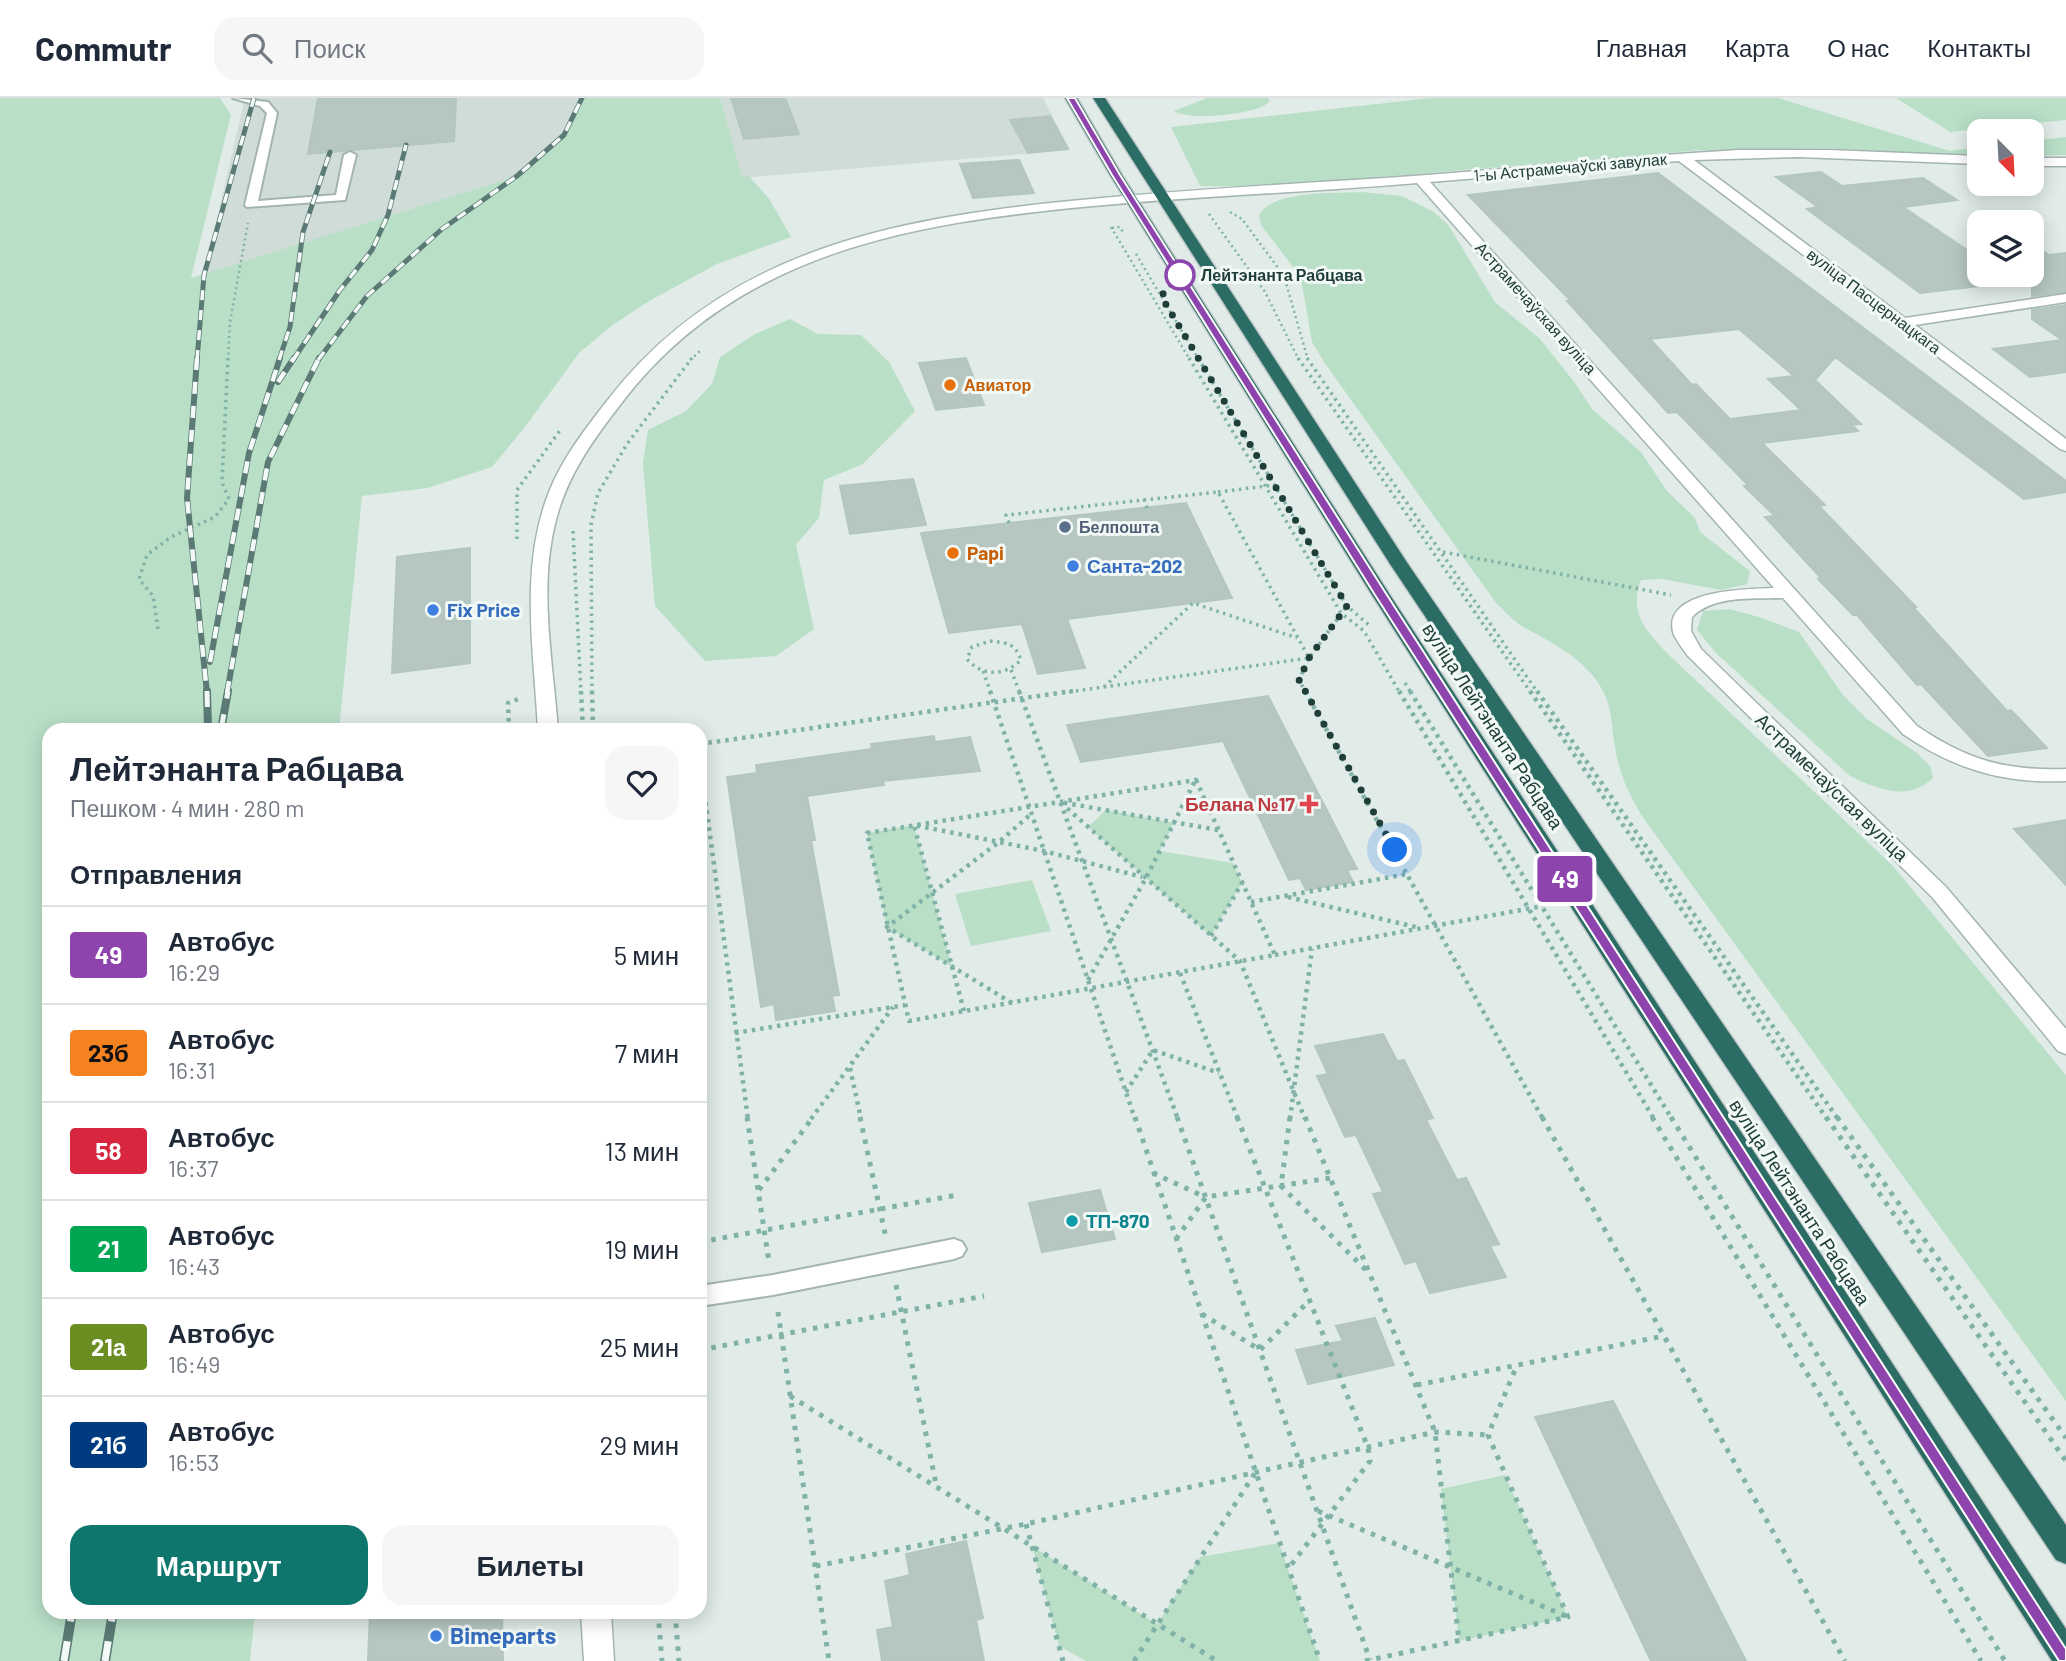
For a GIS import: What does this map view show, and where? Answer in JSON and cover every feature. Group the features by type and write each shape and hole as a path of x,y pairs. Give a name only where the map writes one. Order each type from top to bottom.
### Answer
{"highway":[{"name":"вуліца Лейтэнанта Рабцава","path":"1071,98 1381,595 2066,1656"},
{"name":"вуліца Лейтэнанта Рабцава","path":"1099,98 1415,587 2066,1550"}],"street":[{"name":"1-ы Астрамечаўскі завулак","path":"548,723 540,572 545,531 557,492 587,438 629,382 661,347 717,303 791,265 889,231 964,216 1132,198 1421,180 1682,157 1820,153 1967,159"},
{"name":"вуліца Пасцернацкага","path":"1682,157 2066,446"},
{"path":"2044,162 2066,162"},
{"name":"Астрамечаўская вуліца","path":"1421,180 1790,593 1892,712 1929,743 1950,756 1993,772 2015,776 2066,775"},
{"path":"1902,323 2066,298"},
{"path":"1703,601 1719,596 1790,593"},
{"name":"Астрамечаўская вуліца","path":"1703,601 1686,610 1679,625 1682,637 1694,652 1939,892 2066,1045"},
{"path":"596,1619 599,1661"}],"lane":[{"path":"238,98 264,104 272,113 251,205 341,198 350,155"},
{"path":"707,1295 774,1285 954,1249"}],"path":[{"path":"158,629 153,596 139,579 146,555 171,537 215,517 229,499 222,482 230,322 251,205"},
{"path":"1218,205 1242,219 1284,275 1305,355 1661,869 2066,1438"},
{"path":"1206,209 1265,292 1297,357 2066,1461"},
{"path":"1127,239 1120,227 1112,228 1341,613 1364,631 1527,909 1981,1661"},
{"path":"1134,251 1347,606 1368,623 1375,635"},
{"path":"593,723 591,525 598,493 627,444 656,404 685,365 704,348"},
{"path":"517,546 517,490 563,427"},
{"path":"1009,523 1006,514 1275,485"},
{"path":"1217,492 1309,658"},
{"path":"1144,499 1147,508"},
{"path":"573,530 583,723"},
{"path":"1433,552 1703,601"},
{"path":"1104,687 1193,603 1298,639"},
{"path":"1347,606 1309,658 1299,680 1845,1661"},
{"path":"990,641 1010,643 1017,648 1021,660 1011,670 998,673 983,671 970,665 968,653 972,647 990,641"},
{"path":"707,743 1309,658"},
{"path":"1011,670 1129,982 1318,1511 1367,1660 1568,1617"},
{"path":"983,671 1320,1661"},
{"path":"580,683 592,682"},
{"path":"1404,682 2005,1661"},
{"path":"509,723 508,703 526,696"},
{"path":"1196,780 867,833 909,1021 1543,906"},
{"path":"1087,980 1146,878 1196,780"},
{"path":"1196,780 1275,956"},
{"path":"1060,802 1219,831"},
{"path":"1060,802 1240,961 1417,1385 1434,1432 1459,1641"},
{"path":"887,927 999,842 1031,814"},
{"path":"707,815 735,1033 829,1661"},
{"path":"914,825 1044,851 1146,878"},
{"path":"914,825 964,1011"},
{"path":"1251,902 1408,874"},
{"path":"1211,936 1242,883"},
{"path":"1284,896 1424,929"},
{"path":"887,927 1012,1003"},
{"path":"1280,1186 1312,949"},
{"path":"1180,973 1368,1448 1370,1461 1321,1522 1288,1569"},
{"path":"735,1033 905,1005"},
{"path":"759,1191 893,1007"},
{"path":"1153,1050 1220,1074"},
{"path":"1126,1093 1153,1050"},
{"path":"1153,1173 1206,1197 1331,1178"},
{"path":"1280,1186 1371,1275"},
{"path":"707,1241 957,1195"},
{"path":"1176,1238 1206,1197"},
{"path":"707,1349 984,1296"},
{"path":"1260,1350 1310,1300"},
{"path":"1201,1313 1260,1350"},
{"path":"1417,1385 1664,1336"},
{"path":"1517,1364 1488,1435 1568,1617"},
{"path":"790,1395 1217,1661"},
{"path":"816,1566 1026,1524 1434,1432 1488,1435"},
{"path":"1135,1661 1256,1473"},
{"path":"1318,1511 1451,1565 1568,1617"},
{"path":"1026,1524 1063,1661"},
{"path":"659,1619 662,1661"},
{"path":"675,1619 678,1661"}],"shaded area":[{"path":"245,98 582,100 564,135 517,176 204,275"},
{"path":"720,98 1043,98 1070,150 742,178"}],"green space":[{"path":"0,98 220,98 231,115 191,278 517,176 564,135 582,98 720,98 742,177 749,176 770,200 791,237 717,264 651,300 614,324 579,353 492,467 427,488 362,496 340,723 42,723 42,1619 254,1619 250,1661 0,1661"},
{"path":"1207,98 1269,98 1269,102 1262,107 1222,115 1192,116 1174,111"},
{"path":"1430,98 1778,98 1950,151 1967,149 1967,155 1823,148 1702,150 1272,186 1200,186 1171,127"},
{"path":"1896,98 2066,98 2066,120 2044,122 2044,119 1967,119 1967,130 1950,132"},
{"path":"2066,137 2066,155 2044,156 2044,140"},
{"path":"1362,192 1402,196 1434,212 1449,226 1495,302 1540,339 1592,409 1641,452 1667,491 1695,518 1700,532 1750,571 1747,584 1721,590 1662,579 1641,580 1638,612 1647,630 1669,655 1892,865 2066,1075 2066,1401 1642,816 1622,775 1609,705 1596,679 1577,660 1520,625 1496,603 1312,342 1302,284 1293,267 1261,225 1259,215 1267,207 1291,197"},
{"path":"790,319 818,334 861,335 889,362 915,411 863,464 824,480 819,518 796,545 814,629 776,656 705,661 655,606 643,463 648,430 686,411 712,384 720,357 755,334"},
{"path":"1730,609 1799,632 1843,695 1867,719 1917,753 1930,766 1933,778 1913,790 1892,791 1850,776 1716,653 1697,630 1703,611"},
{"path":"1106,810 1174,823 1160,851 1233,863 1242,883 1211,936 1088,827"},
{"path":"914,825 952,967 887,927 867,833"},
{"path":"1032,880 1051,931 971,946 955,894"},
{"path":"1505,1475 1568,1617 1459,1641 1441,1489"},
{"path":"1279,1543 1320,1661 1086,1661 1059,1646 1032,1546 1157,1624 1200,1557"}],"building":[{"path":"318,98 456,98 454,141 308,154"},
{"path":"731,98 785,98 799,134 744,139"},
{"path":"1050,116 1068,149 1028,153 1010,120"},
{"path":"1019,160 1034,193 973,198 960,164"},
{"path":"1821,172 1842,186 1923,178 1957,200 1903,207 1967,250 1967,287 1971,287 1920,293 1807,209 1818,207 1776,177"},
{"path":"1658,173 2066,481 2066,492 2024,499 1835,357 1815,380 1861,424 1852,425 1858,431 1762,443 1825,505 1819,506 1916,607 1913,607 2007,711 2011,710 2047,748 1988,756 1921,684 1917,685 1857,615 1853,615 1818,579 1821,578 1765,517 1775,516 1744,486 1748,485 1677,412 1668,413 1567,301 1571,301 1468,195","holes":["1739,329 1794,376 1768,379 1801,410 1730,419 1696,384 1692,385 1650,339"]},
{"path":"2044,252 2049,255 2066,253 2066,292 2032,296 2032,287 2044,287"},
{"path":"2066,305 2066,372 2030,377 1993,349 2062,340 2032,319 2032,310"},
{"path":"966,358 984,405 936,410 919,363"},
{"path":"913,479 926,525 850,534 840,486"},
{"name":"Санта-202","path":"1186,503 1232,598 1067,619 1085,668 1038,674 1022,624 949,633 921,533"},
{"name":"Fix Price","path":"470,548 470,663 392,673 397,557"},
{"path":"1268,696 1357,869 1347,870 1353,882 1306,890 1300,878 1289,880 1223,741 1081,762 1067,725"},
{"path":"934,736 935,742 970,737 980,771 883,781 884,785 807,796 815,840 811,840 839,995 832,996 835,1011 776,1020 774,1004 761,1007 727,777 757,773 756,765 872,749 871,744"},
{"path":"2066,820 2066,885 2014,829"},
{"path":"1383,1034 1397,1061 1404,1060 1433,1118 1426,1120 1457,1180 1466,1178 1499,1244 1490,1246 1506,1277 1430,1293 1416,1261 1405,1264 1373,1194 1383,1192 1356,1135 1345,1137 1317,1076 1328,1074 1315,1046"},
{"name":"ТП-870","path":"1100,1190 1115,1239 1042,1252 1029,1203"},
{"path":"1375,1318 1394,1365 1308,1384 1296,1350 1343,1341 1336,1326"},
{"path":"1613,1401 1746,1661 1651,1661 1535,1417"},
{"path":"966,1541 983,1618 976,1620 984,1661 882,1661 877,1630 893,1627 885,1581 910,1575 906,1554"},
{"name":"Bimeparts","path":"370,1619 502,1619 503,1661 368,1661"}],"railway":[{"path":"197,360 204,275 254,98"},
{"path":"318,360 367,296 442,229 517,176 564,135 582,98"},
{"path":"293,360 340,290 372,250 388,215 406,145"},
{"path":"279,360 290,327 303,232 330,152"},
{"path":"197,358 187,498 207,693"},
{"path":"210,662 249,453 280,358"},
{"path":"278,382 294,358"},
{"path":"227,693 268,462 318,360"},
{"path":"207,691 208,723"},
{"path":"222,723 228,691"},
{"path":"64,1661 71,1619"},
{"path":"105,1661 112,1619"}],"bus line":[{"name":"49","path":"1071,98 1116,175 1381,595 2066,1656"}],"place":[{"name":"Лейтэнанта Рабцава","path":"1180,275"},
{"name":"Авиатор","path":"950,385"},
{"name":"Белпошта","path":"1065,527"},
{"name":"Papi","path":"953,553"},
{"name":"Санта-202","path":"1073,566"},
{"name":"Fix Price","path":"433,610"},
{"name":"Белана №17","path":"1309,804"},
{"name":"ТП-870","path":"1072,1221"},
{"name":"Bimeparts","path":"436,1636"}],"route":[{"path":"1180,275 1161,296 1347,606 1309,658 1299,680 1395,850"}]}
